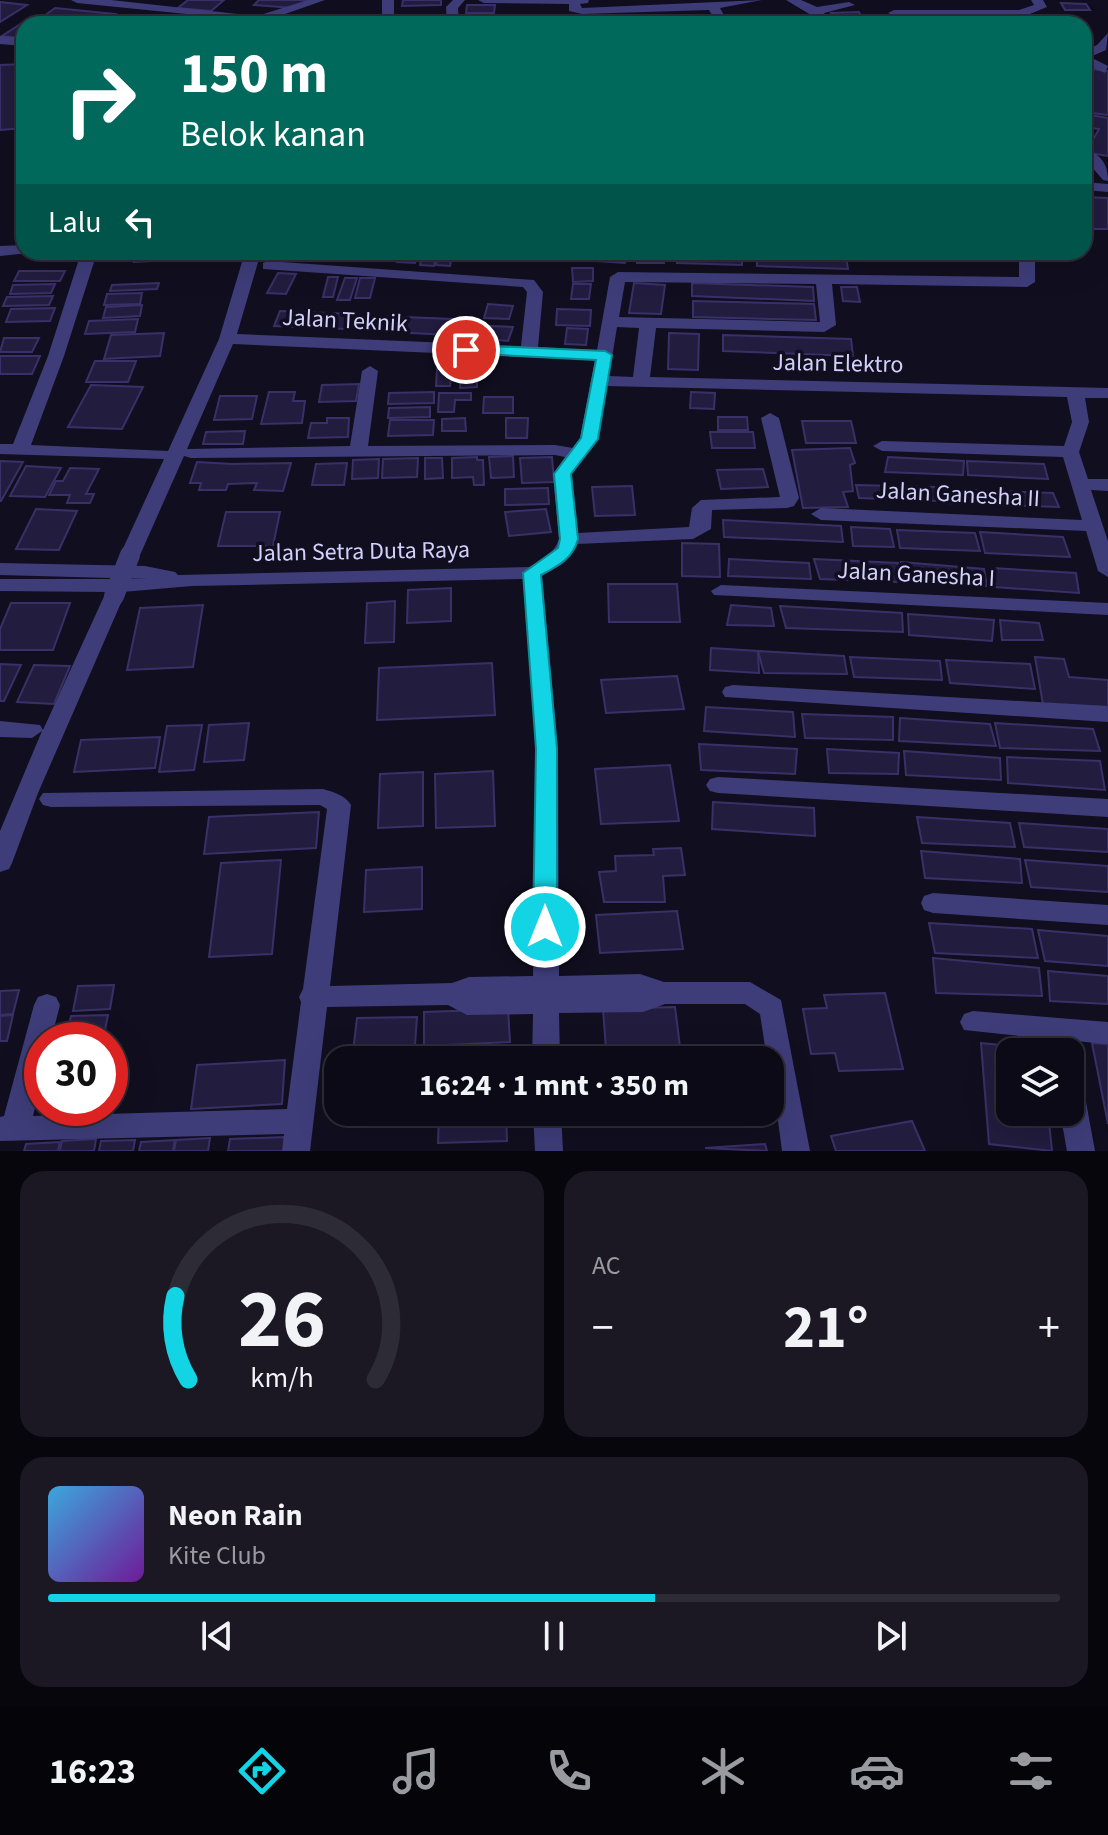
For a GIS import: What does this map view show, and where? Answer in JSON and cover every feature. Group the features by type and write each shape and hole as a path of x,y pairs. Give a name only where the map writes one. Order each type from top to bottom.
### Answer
{"street":[{"path":"77,0 213,16"},
{"path":"279,16 319,0"},
{"path":"484,0 573,14 607,10 718,15 756,0"},
{"path":"792,0 818,16"},
{"path":"939,16 1024,12 1041,7 1037,0"},
{"path":"829,16 849,5"},
{"path":"1092,53 1102,47 1108,37"},
{"path":"1092,62 1105,69"},
{"path":"1092,156 1108,177"},
{"path":"20,450 56,356 87,260"},
{"path":"0,863 26,793 227,339 251,260"},
{"path":"546,1046 547,749 532,573 558,559 567,549 569,539 562,474 589,439 617,280 623,275 1027,282 1027,260"},
{"path":"268,266 528,283 535,292 529,352"},
{"path":"610,322 827,326 823,277"},
{"path":"641,382 648,323"},
{"name":"Jalan Teknik","path":"227,339 605,355"},
{"path":"358,453 370,371"},
{"name":"Jalan Elektro","path":"601,381 1108,393"},
{"path":"1074,392 1083,415 1079,435 1070,452 1108,570"},
{"path":"569,539 693,533 701,529 701,508 708,504 787,502 790,498 770,418"},
{"path":"882,446 1070,452"},
{"path":"0,449 161,454"},
{"path":"191,453 555,450 577,454"},
{"path":"1080,484 1108,485"},
{"name":"Jalan Ganesha II","path":"821,514 1093,526"},
{"name":"Jalan Setra Duta Raya","path":"0,569 137,586 192,580 532,573"},
{"name":"Jalan Setra Duta Raya","path":"0,585 71,578"},
{"name":"Jalan Ganesha I","path":"721,591 1108,609"},
{"path":"733,692 1108,714"},
{"path":"0,729 32,730"},
{"path":"718,785 1108,808"},
{"path":"51,799 332,799 339,805 312,997 296,1151"},
{"path":"933,903 1108,915"},
{"path":"312,997 453,994 467,1004 544,995 643,1001 664,993 750,993 772,1008 796,1151"},
{"path":"47,1005 7,1129 299,1121"},
{"path":"973,1022 1051,1038"},
{"path":"1074,1038 1108,1033"},
{"path":"548,1126 549,1151"},
{"path":"1076,1126 1081,1151"}],"building":[{"path":"188,0 224,0 211,11 178,8"},
{"path":"259,0 306,1 294,8 254,5"},
{"path":"403,0 441,0 441,5 402,6"},
{"path":"0,2 27,5 0,22"},
{"path":"1061,3 1086,4 1090,10 1065,10"},
{"path":"467,5 495,5 494,13 466,13"},
{"path":"55,8 115,14 112,16 44,16"},
{"path":"859,12 861,16 832,16 831,13"},
{"path":"16,27 16,37 2,36"},
{"path":"16,64 16,129 0,130 0,65"},
{"path":"1092,69 1108,71 1108,115 1092,113"},
{"path":"1092,115 1108,118 1108,156 1092,153 1092,138 1099,129 1092,128"},
{"path":"1092,197 1108,198 1108,229 1094,229"},
{"path":"398,260 416,260 415,263"},
{"path":"421,260 435,260 434,266 420,265"},
{"path":"437,260 451,260 450,266 436,265"},
{"path":"597,260 626,260 625,263"},
{"path":"637,260 664,260 664,263 637,263"},
{"path":"677,260 742,260 742,265 677,263"},
{"path":"757,260 846,260 848,269 757,266"},
{"path":"572,268 593,268 593,281 573,282"},
{"path":"19,271 65,271 60,281 14,281"},
{"path":"278,273 296,274 286,294 267,293"},
{"path":"328,277 338,277 333,297 323,297"},
{"path":"345,278 357,278 350,300 337,300"},
{"path":"360,278 375,278 370,298 355,298"},
{"path":"159,283 157,289 110,291 112,285"},
{"path":"634,283 665,285 661,314 629,313"},
{"path":"692,283 813,287 814,301 692,296"},
{"path":"55,284 51,293 10,294 13,285"},
{"path":"573,284 591,284 589,299 571,299"},
{"path":"841,287 857,287 860,302 843,301"},
{"path":"142,293 140,304 104,305 107,294"},
{"path":"53,296 49,305 3,306 7,297"},
{"path":"693,301 814,304 816,320 693,317"},
{"path":"488,304 513,306 509,319 484,318"},
{"path":"142,305 140,316 103,318 106,307"},
{"path":"55,308 50,321 6,322 11,309"},
{"path":"557,309 591,310 590,326 556,325"},
{"path":"280,311 352,314 347,329 274,326"},
{"path":"379,316 453,319 449,335 373,331"},
{"path":"138,319 135,332 85,334 89,321"},
{"path":"490,326 513,327 508,341 486,339"},
{"path":"567,328 588,329 586,345 565,344"},
{"path":"164,333 160,356 104,359 111,335"},
{"path":"669,333 699,334 698,370 668,369"},
{"path":"723,335 851,339 853,356 723,351"},
{"path":"4,338 39,338 32,352 0,352"},
{"path":"0,356 40,356 32,374 0,374"},
{"path":"95,361 136,361 128,382 86,382"},
{"path":"452,367 450,386 436,386 437,368"},
{"path":"461,370 477,370 477,387 460,388"},
{"path":"359,384 356,401 319,402 322,385"},
{"path":"91,385 143,387 122,429 68,427"},
{"path":"269,392 295,392 293,401 305,401 302,423 261,424"},
{"path":"434,392 434,403 388,404 389,393"},
{"path":"691,392 715,393 714,409 690,408"},
{"path":"439,393 471,393 471,400 455,400 454,412 438,412"},
{"path":"220,396 257,396 252,419 214,420"},
{"path":"484,397 513,397 513,413 483,413"},
{"path":"430,407 430,417 388,418 389,408"},
{"path":"718,417 747,417 748,430 718,430"},
{"path":"327,418 349,418 348,437 308,438 311,423 327,423"},
{"path":"465,418 466,431 442,431 442,419"},
{"path":"506,418 528,418 527,438 506,438"},
{"path":"390,420 434,420 433,435 388,436"},
{"path":"802,421 851,421 856,443 806,443"},
{"path":"245,431 243,444 203,444 206,432"},
{"path":"710,432 753,432 755,448 712,448"},
{"path":"850,448 855,463 850,465 853,491 843,492 848,507 803,508 792,450"},
{"path":"513,456 514,477 491,478 489,457"},
{"path":"477,457 477,460 483,460 484,485 474,485 473,477 452,478 452,458"},
{"path":"552,457 554,482 522,483 520,458"},
{"path":"888,457 964,461 963,475 885,472"},
{"path":"418,458 417,477 382,478 383,459"},
{"path":"425,458 442,458 443,478 425,479"},
{"path":"379,459 378,478 352,479 353,460"},
{"path":"0,461 23,462 1,501 0,501"},
{"path":"967,461 1044,464 1048,479 968,475"},
{"path":"197,462 291,463 283,491 254,490 257,483 228,484 226,490 199,490 201,483 190,483"},
{"path":"347,463 344,485 312,485 316,464"},
{"path":"26,466 61,468 45,497 10,496"},
{"path":"70,468 99,469 86,494 94,494 90,503 67,503 70,495 49,495 56,481 63,481"},
{"path":"763,469 768,487 721,489 717,470"},
{"path":"856,485 935,487 937,501 859,498"},
{"path":"632,486 635,515 595,516 592,487"},
{"path":"548,488 549,504 505,505 505,489"},
{"path":"941,489 1053,493 1059,507 945,503"},
{"path":"36,509 77,511 59,550 16,549"},
{"path":"546,509 551,532 509,536 505,512"},
{"path":"226,512 280,512 273,546 218,546"},
{"path":"723,520 841,526 843,542 724,537"},
{"path":"851,527 890,529 894,547 853,546"},
{"path":"897,530 975,533 980,551 900,548"},
{"path":"980,532 1063,537 1070,557 985,553"},
{"path":"682,543 719,544 720,577 682,576"},
{"path":"729,559 809,563 811,579 728,576"},
{"path":"814,559 898,563 897,582 820,579"},
{"path":"901,562 984,569 987,586 904,582"},
{"path":"992,568 1076,573 1079,593 994,587"},
{"path":"608,584 677,584 680,622 609,622"},
{"path":"451,588 451,621 407,623 408,590"},
{"path":"395,601 394,642 365,643 367,603"},
{"path":"11,603 70,603 53,650 0,650 0,629"},
{"path":"203,605 193,667 127,670 140,608"},
{"path":"731,605 771,608 774,626 727,625"},
{"path":"780,606 902,613 903,632 786,628"},
{"path":"908,614 994,620 992,641 909,635"},
{"path":"1000,620 1039,623 1043,640 1002,640"},
{"path":"711,648 758,651 759,673 710,670"},
{"path":"758,651 844,656 847,674 764,673"},
{"path":"850,657 940,661 942,680 854,677"},
{"path":"1035,657 1064,659 1069,677 1108,680 1108,710 1043,705"},
{"path":"946,660 1030,664 1035,689 950,683"},
{"path":"492,663 495,715 377,720 379,668"},
{"path":"0,664 21,665 4,701 0,701"},
{"path":"34,665 70,666 54,704 17,702"},
{"path":"677,676 684,709 606,713 601,680"},
{"path":"706,707 793,712 795,737 704,731"},
{"path":"802,714 893,717 893,740 805,738"},
{"path":"900,718 990,724 996,746 899,741"},
{"path":"249,723 244,760 204,762 209,725"},
{"path":"995,723 1093,729 1100,751 1000,748"},
{"path":"202,725 194,770 159,772 167,726"},
{"path":"160,737 155,768 74,772 81,740"},
{"path":"699,744 797,749 795,774 701,770"},
{"path":"827,749 899,753 898,774 829,773"},
{"path":"904,751 1000,758 1001,780 906,775"},
{"path":"1007,757 1100,761 1105,790 1008,783"},
{"path":"670,765 679,821 601,824 595,769"},
{"path":"493,771 495,826 436,828 435,774"},
{"path":"423,772 423,826 378,828 380,774"},
{"path":"713,802 814,808 815,836 712,829"},
{"path":"319,812 316,848 204,854 209,817"},
{"path":"917,817 1010,823 1015,847 922,843"},
{"path":"1019,823 1108,829 1108,852 1024,847"},
{"path":"681,848 685,875 663,876 665,902 604,902 599,872 616,871 615,856 654,855 653,849"},
{"path":"921,851 1020,859 1022,883 925,878"},
{"path":"281,860 272,954 209,957 221,863"},
{"path":"1025,860 1108,866 1108,892 1031,887"},
{"path":"422,867 422,909 364,912 366,870"},
{"path":"677,911 683,949 600,953 596,915"},
{"path":"929,923 1032,929 1038,958 935,953"},
{"path":"1038,930 1108,936 1108,966 1045,961"},
{"path":"933,958 1039,968 1042,996 936,993"},
{"path":"1048,971 1108,976 1108,1004 1050,1001"},
{"path":"114,985 110,1009 73,1011 78,986"},
{"path":"19,990 13,1014 0,1015 0,991"},
{"path":"885,993 903,1069 839,1071 835,1053 811,1054 803,1009 827,1008 824,995"},
{"path":"675,1007 680,1046 606,1046 603,1009"},
{"path":"508,1009 510,1042 424,1046 424,1012"},
{"path":"13,1015 7,1041 0,1041 0,1016"},
{"path":"108,1015 107,1022 70,1022 71,1016"},
{"path":"417,1017 415,1046 354,1046 357,1018"},
{"path":"981,1043 996,1044 996,1126 1049,1126 1052,1151 989,1144"},
{"path":"1092,1043 1108,1044 1108,1124"},
{"path":"285,1060 282,1104 191,1109 197,1065"},
{"path":"912,1121 925,1151 836,1151 831,1136"},
{"path":"439,1126 506,1126 507,1141 438,1143"},
{"path":"285,1137 284,1151 228,1151 230,1139"},
{"path":"210,1138 208,1151 174,1151 176,1140"},
{"path":"96,1139 94,1151 60,1151 62,1141"},
{"path":"135,1140 133,1151 99,1151 101,1141"},
{"path":"175,1140 173,1151 139,1151 141,1142"},
{"path":"60,1142 58,1151 24,1151 26,1144"},
{"path":"765,1144 767,1151 705,1148"}],"route":[{"path":"466,350 605,355 589,439 563,468 569,539 567,549 558,559 532,573 547,749 545,927"}]}
